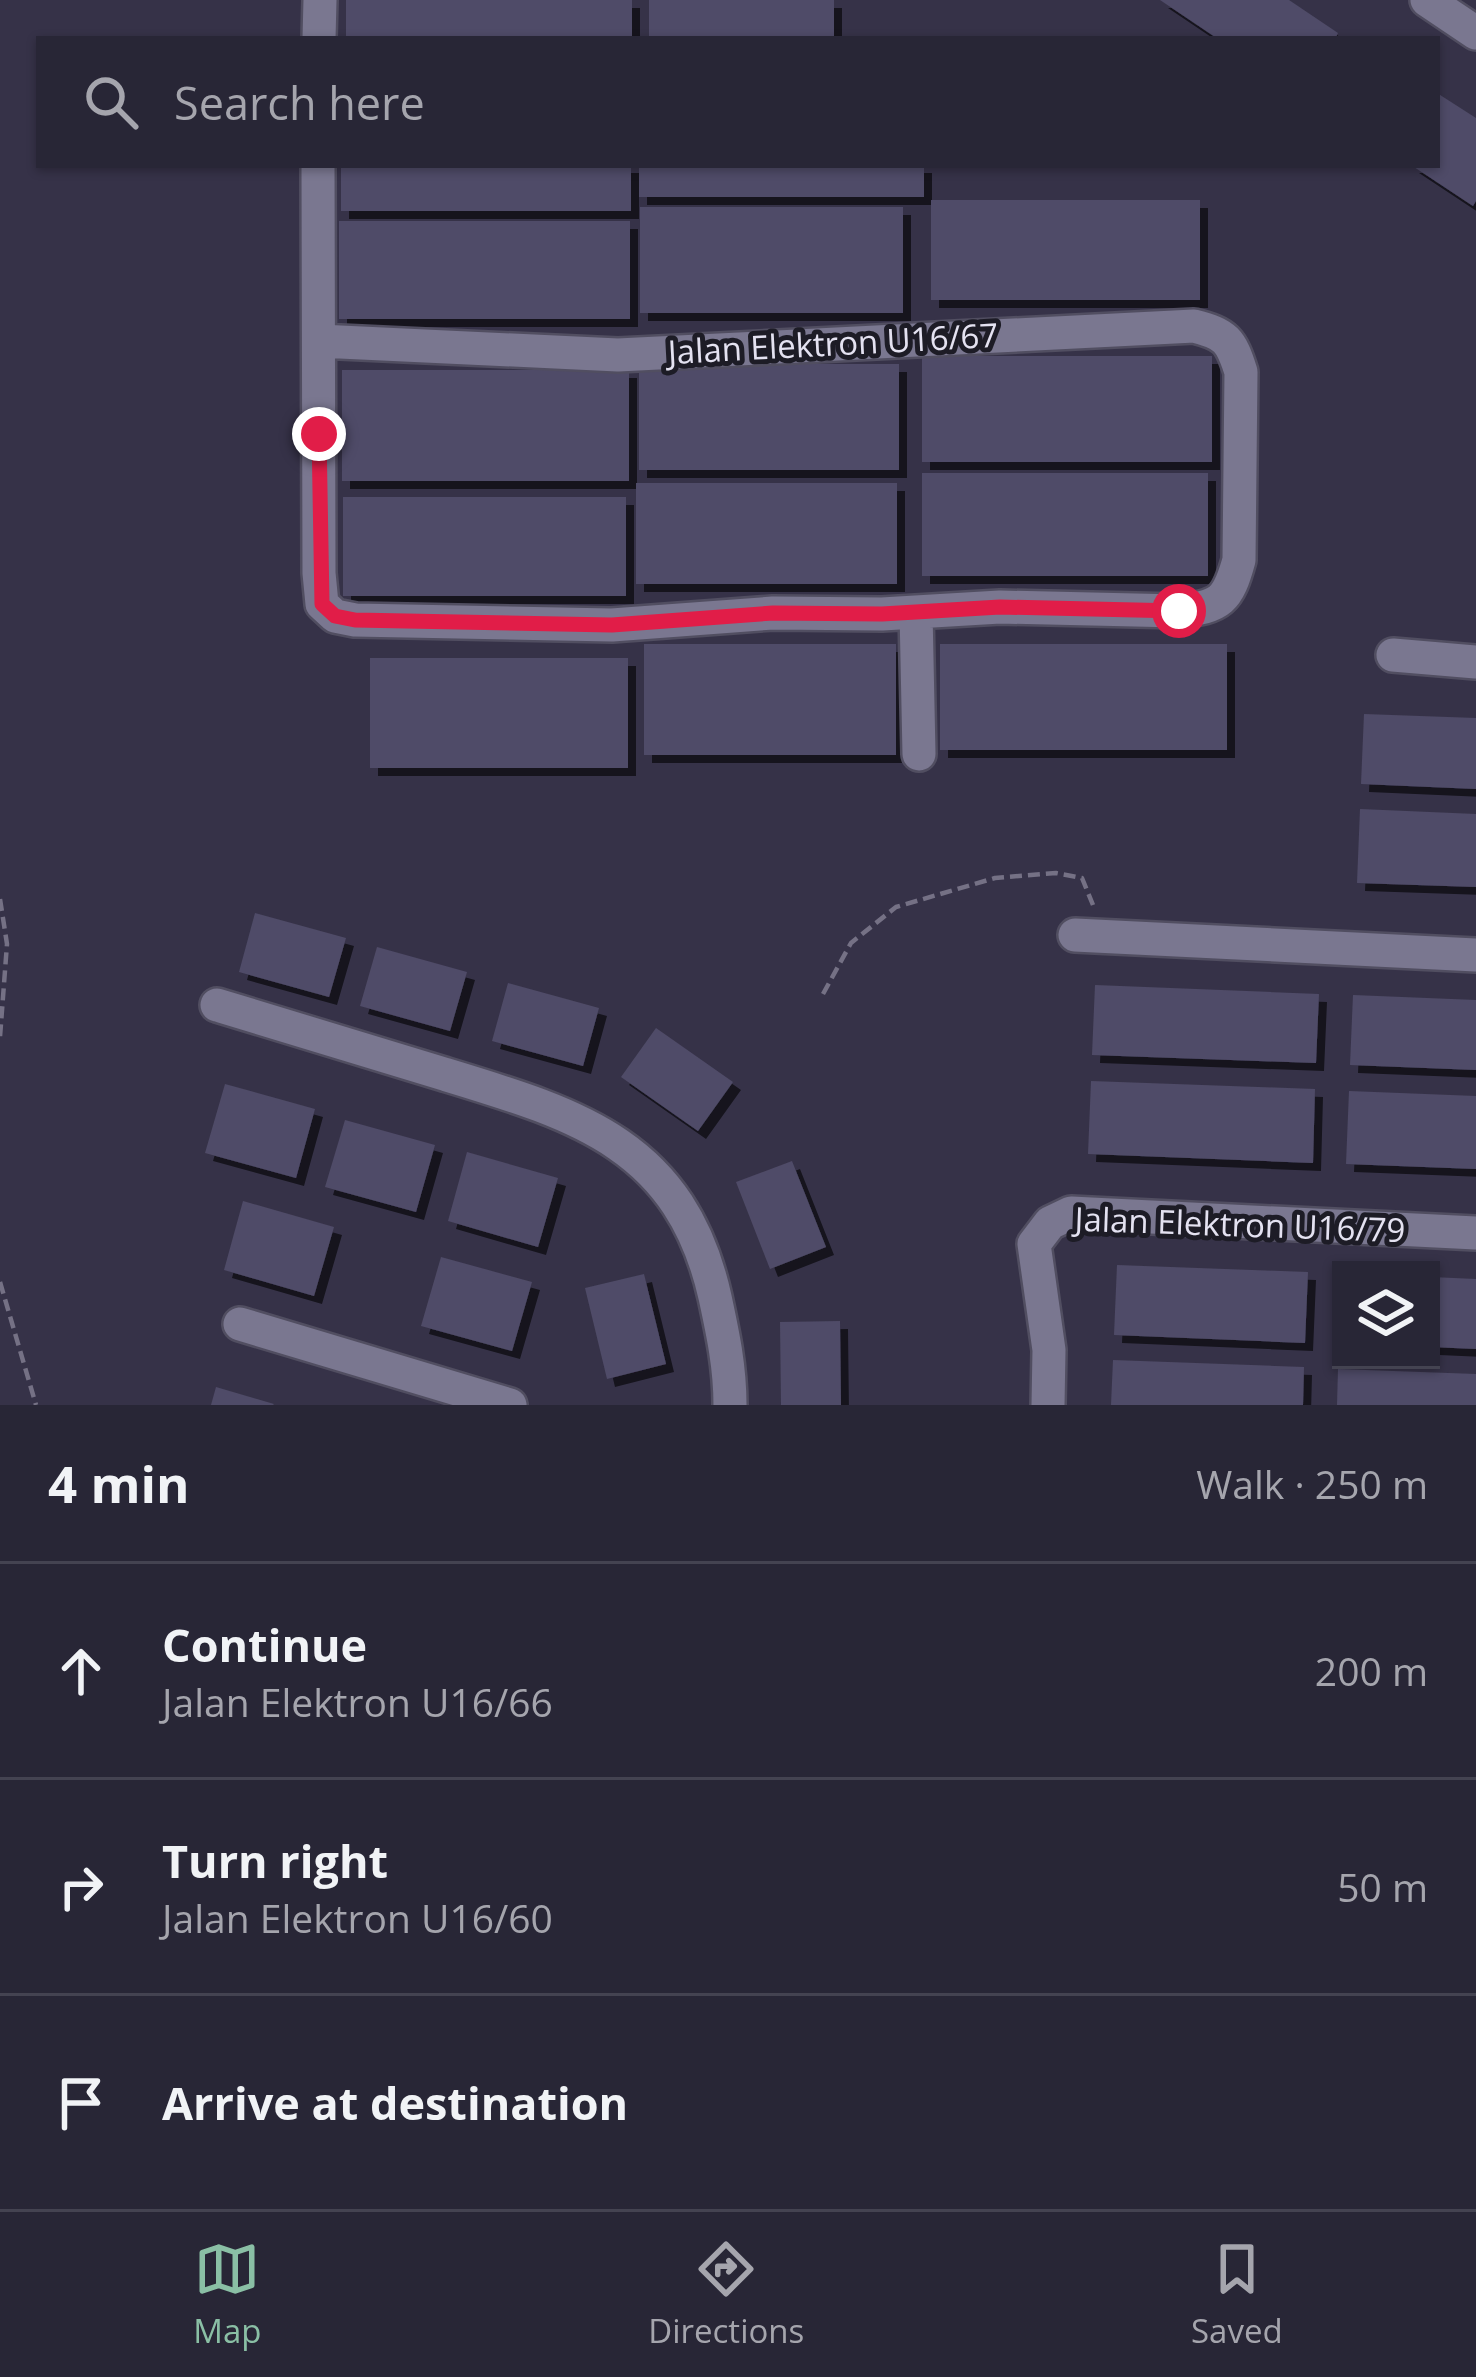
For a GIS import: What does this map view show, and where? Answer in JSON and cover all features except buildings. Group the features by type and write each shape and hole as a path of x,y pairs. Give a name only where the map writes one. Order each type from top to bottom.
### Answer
{"street":[{"path":"319,36 320,0"},
{"path":"1427,0 1476,33"},
{"path":"318,168 322,604 335,616 355,620 612,625 773,613 916,612 919,754"},
{"name":"Jalan Elektron U16/67","path":"319,341 618,355 1194,326 1220,333 1234,348 1241,372 1239,560 1223,600 1205,609 1179,611 1000,607 916,612"},
{"path":"1394,655 1476,662"},
{"path":"1089,935 1476,955"},
{"path":"217,1005 525,1098 583,1122 627,1149 654,1172 685,1214 706,1258 730,1365 730,1405"},
{"name":"Jalan Elektron U16/79","path":"1048,1405 1049,1350 1034,1244 1050,1223 1071,1213 1476,1233"},
{"path":"240,1324 510,1405"}],"path":[{"path":"823,994 851,944 896,907 995,878 1056,873 1082,878 1089,935"},
{"path":"0,899 7,944 0,1037"},
{"path":"0,1282 36,1405"}],"route":[{"path":"319,434 319,573 322,604 335,616 376,621 612,625 773,613 882,614 1000,607 1179,611"}]}
